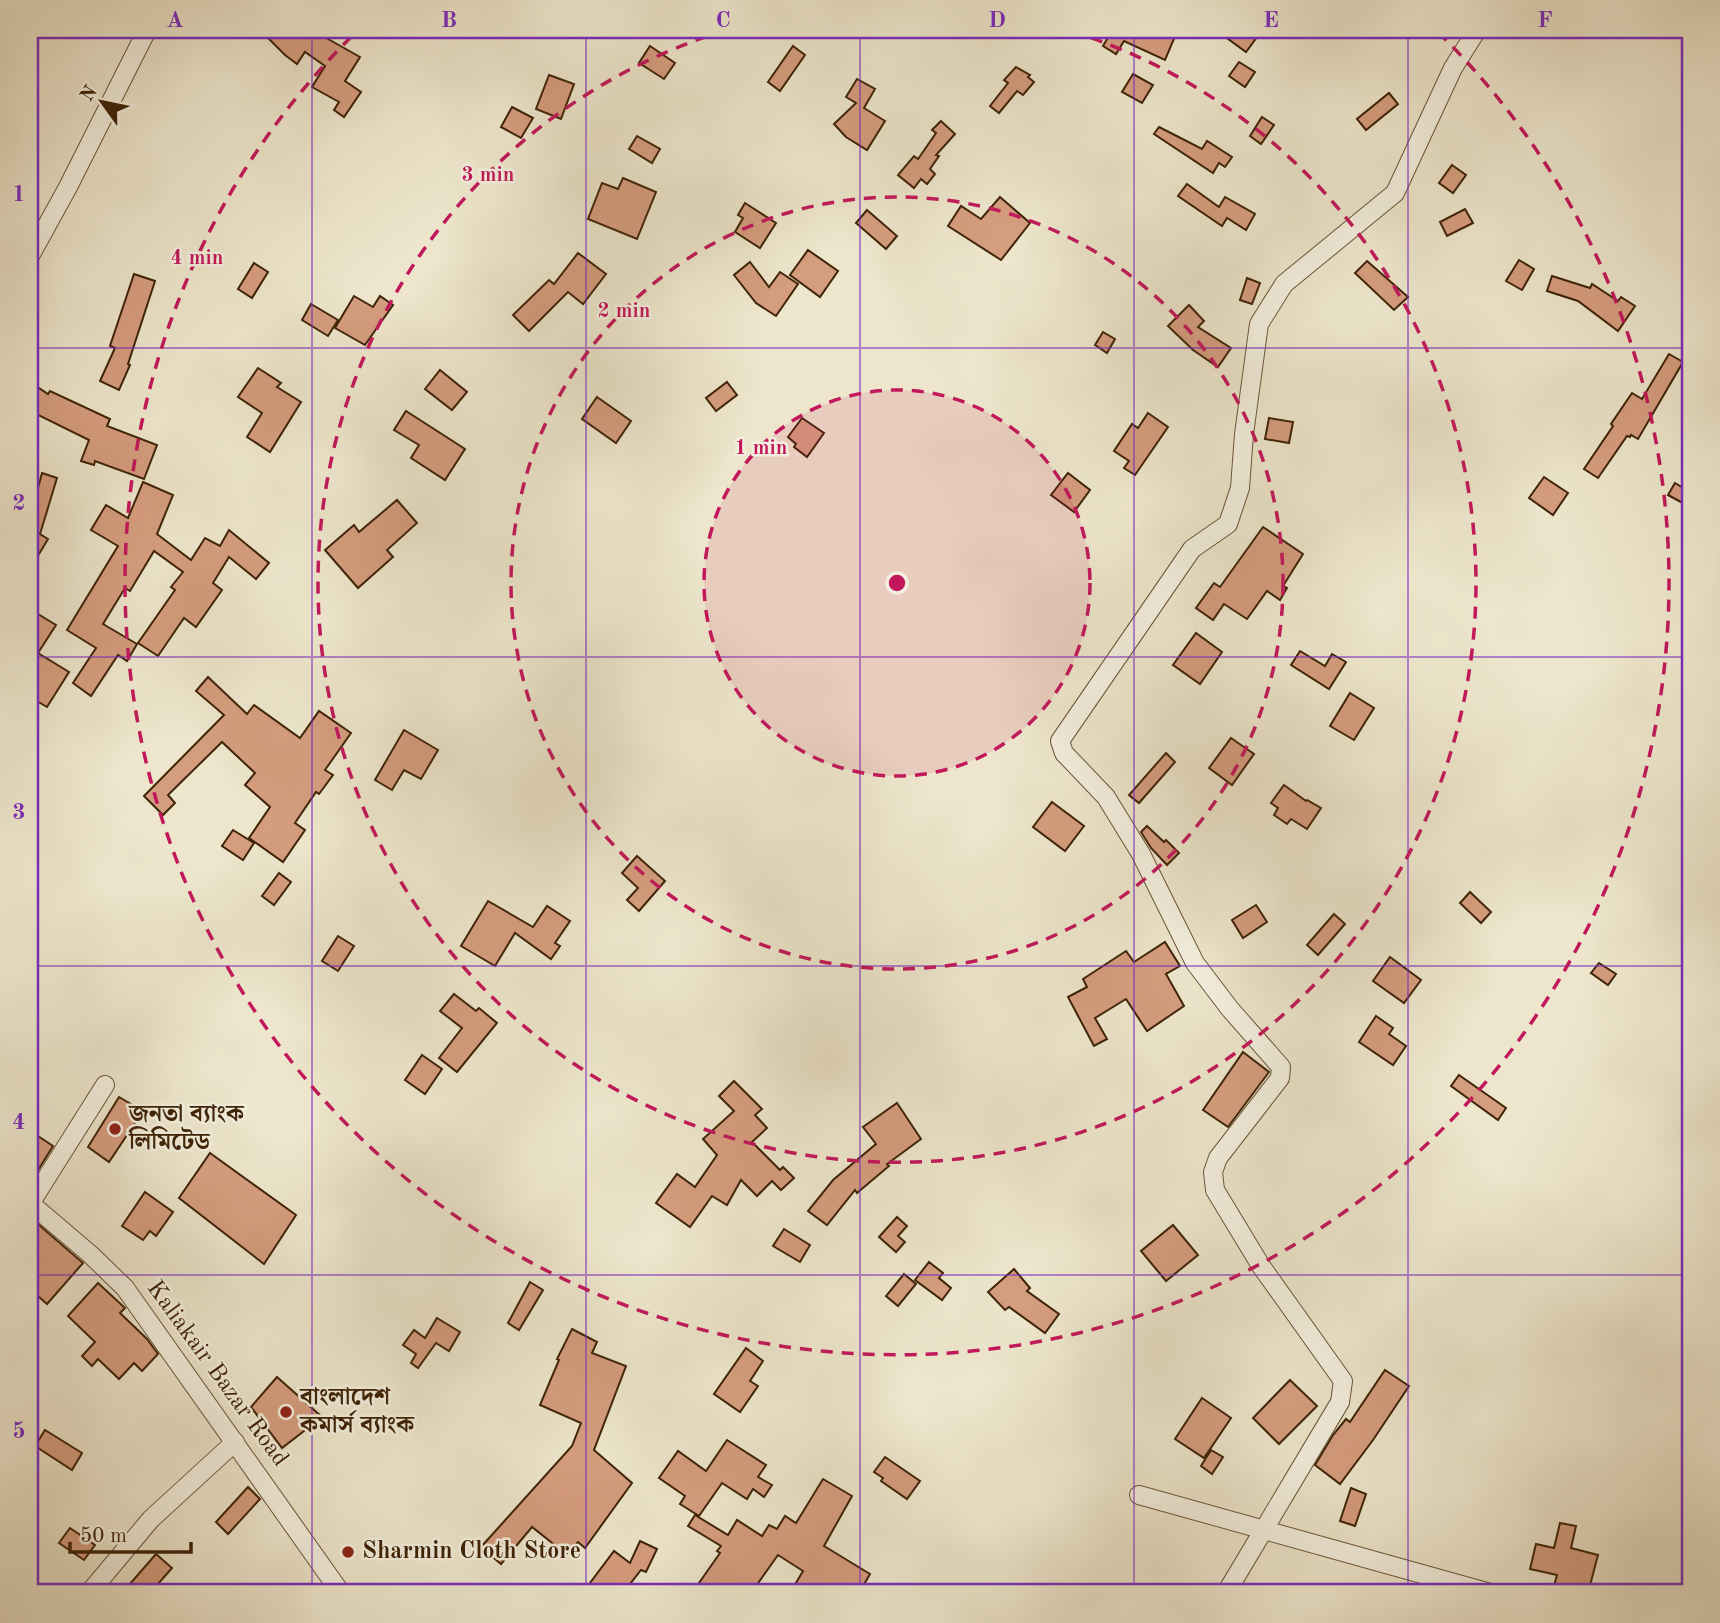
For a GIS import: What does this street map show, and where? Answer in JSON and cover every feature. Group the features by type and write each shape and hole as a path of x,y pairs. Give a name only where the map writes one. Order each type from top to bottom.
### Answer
{"street":[{"path":"30,256 147,30"},
{"path":"1226,1593 1340,1402 1343,1381 1261,1266 1215,1190 1213,1172 1218,1158 1280,1078 1281,1067 1230,1009 1195,963 1141,854 1106,797 1064,752 1060,741 1192,549 1228,524 1240,488 1244,434 1259,324 1284,284 1395,193 1453,68 1477,30"},
{"path":"30,1203 105,1085"},
{"name":"Kaliakair Bazar Road","path":"30,1203 125,1288 341,1593"},
{"path":"89,1593 151,1519 236,1442"},
{"path":"1139,1495 1490,1593"}],"building":[{"path":"273,30 324,30 321,35 360,57 345,81 361,92 344,117 334,110 339,102 312,87 325,66 305,52 297,64 267,37"},
{"path":"1101,30 1166,30 1176,34 1165,60 1124,41 1116,54 1103,46 1110,34"},
{"path":"1216,30 1247,30 1257,37 1246,52"},
{"path":"650,46 675,63 664,79 639,63"},
{"path":"793,46 805,55 780,91 768,82"},
{"path":"1239,62 1255,72 1245,87 1229,76"},
{"path":"1016,67 1030,75 1028,77 1034,82 1023,95 1017,91 999,113 990,106 1008,83 1004,80"},
{"path":"1133,74 1153,85 1142,103 1122,92"},
{"path":"549,75 574,84 561,119 536,109"},
{"path":"857,79 875,89 864,108 885,121 867,150 846,137 834,124 856,103 846,97"},
{"path":"1389,93 1398,104 1366,130 1357,119"},
{"path":"512,107 533,118 521,138 501,127"},
{"path":"1262,117 1274,125 1261,144 1250,136"},
{"path":"941,121 955,134 936,155 939,156 930,169 935,174 927,184 921,179 914,188 898,175 914,156 918,159 936,133 932,130"},
{"path":"1159,127 1202,149 1207,141 1232,157 1225,167 1219,163 1213,173 1154,134"},
{"path":"637,136 660,149 652,163 629,149"},
{"path":"1452,165 1466,175 1453,193 1439,183"},
{"path":"623,178 656,192 637,239 588,219 602,183 618,189"},
{"path":"1187,184 1219,207 1225,197 1255,214 1246,230 1227,218 1222,226 1178,196"},
{"path":"1000,197 1030,223 1001,260 948,226 961,206 981,219"},
{"path":"745,203 776,223 760,248 735,232 743,218 738,215"},
{"path":"1465,209 1473,223 1447,236 1440,222"},
{"path":"867,210 897,236 886,249 856,223"},
{"path":"808,250 838,271 820,297 790,275"},
{"path":"578,253 606,274 583,304 568,292 529,331 513,315 549,280 554,284"},
{"path":"1519,260 1534,269 1522,290 1506,281"},
{"path":"1367,261 1408,297 1394,310 1355,273"},
{"path":"750,262 769,287 780,272 798,284 776,316 756,303 734,275"},
{"path":"254,263 268,272 252,298 238,289"},
{"path":"134,274 155,281 128,364 130,365 119,390 100,381 115,348 110,346"},
{"path":"1552,276 1590,288 1592,284 1618,301 1621,297 1635,306 1618,331 1578,301 1547,291"},
{"path":"1247,278 1260,283 1252,304 1240,300"},
{"path":"354,296 373,307 380,296 393,305 365,345 335,328"},
{"path":"311,304 338,320 328,336 302,320"},
{"path":"1189,305 1204,321 1198,327 1231,348 1218,367 1193,350 1168,326"},
{"path":"1103,332 1115,339 1107,353 1095,345"},
{"path":"1669,354 1683,362 1638,439 1627,436 1598,478 1584,469 1632,393 1642,399"},
{"path":"258,368 281,383 277,387 301,402 270,452 247,437 262,413 238,397"},
{"path":"440,370 467,392 452,410 425,389"},
{"path":"30,382 48,394 50,391 110,419 107,426 157,445 144,479 95,461 94,465 81,461 89,440 30,411"},
{"path":"727,382 737,395 716,411 706,398"},
{"path":"597,397 631,421 616,443 582,419"},
{"path":"406,411 465,449 445,480 411,458 419,445 394,430"},
{"path":"1148,413 1168,427 1135,475 1124,468 1129,461 1114,451 1132,424 1138,428"},
{"path":"802,418 824,433 807,457 794,447 796,444 788,437"},
{"path":"1269,418 1293,422 1289,443 1265,439"},
{"path":"42,473 57,478 40,534 48,539 30,569 30,518"},
{"path":"1068,473 1090,490 1074,512 1051,495"},
{"path":"1544,477 1568,493 1553,515 1529,498"},
{"path":"143,482 173,495 157,534 191,560 205,538 220,546 229,530 269,563 256,579 229,557 213,583 222,590 196,627 184,618 158,656 138,643 175,590 171,587 183,572 154,551 130,591 125,588 103,624 137,644 127,661 118,655 91,696 73,683 96,648 67,630 118,546 91,530 106,505 128,518"},
{"path":"1675,483 1690,492 1690,507 1668,495"},
{"path":"397,500 417,523 387,550 393,557 358,588 325,550 354,525 359,532"},
{"path":"1263,527 1303,554 1283,586 1287,588 1280,600 1267,591 1247,619 1224,604 1213,620 1196,608 1214,583 1220,587"},
{"path":"38,614 56,625 38,653 69,672 47,707 30,697 30,627"},
{"path":"1196,633 1222,652 1200,684 1173,665"},
{"path":"1300,651 1325,666 1332,654 1346,662 1329,689 1291,665"},
{"path":"208,677 247,714 254,705 300,738 319,711 351,733 325,770 333,775 319,794 316,792 295,823 305,830 283,862 249,838 270,807 245,785 255,773 222,742 168,795 175,803 163,815 144,796 224,715 196,691"},
{"path":"1350,693 1374,708 1354,740 1330,726"},
{"path":"404,730 438,750 421,779 404,770 392,790 375,780"},
{"path":"1231,738 1254,754 1232,785 1209,768"},
{"path":"1166,753 1175,762 1139,803 1129,795"},
{"path":"1284,785 1321,808 1307,829 1291,819 1287,824 1274,815 1278,808 1271,803"},
{"path":"1052,802 1084,826 1065,851 1033,827"},
{"path":"1147,826 1179,853 1167,865 1141,832"},
{"path":"233,830 254,843 243,860 222,846"},
{"path":"637,856 665,881 639,911 627,900 638,888 622,873"},
{"path":"279,873 291,882 274,905 262,896"},
{"path":"1470,892 1491,912 1481,923 1460,903"},
{"path":"488,901 533,927 547,906 570,921 555,943 560,946 551,959 515,933 495,966 461,946"},
{"path":"1256,905 1267,922 1243,938 1232,920"},
{"path":"1334,914 1345,924 1318,955 1307,945"},
{"path":"338,936 354,946 338,971 322,961"},
{"path":"1165,942 1180,966 1166,974 1184,1006 1147,1031 1126,999 1095,1018 1107,1039 1094,1046 1068,997 1087,987 1083,979 1126,951 1134,962"},
{"path":"1390,957 1421,980 1404,1003 1373,981"},
{"path":"1599,963 1616,974 1608,985 1591,973"},
{"path":"454,994 476,1011 479,1008 497,1023 457,1072 439,1058 462,1028 440,1011"},
{"path":"1376,1016 1393,1028 1389,1034 1406,1046 1393,1065 1359,1042"},
{"path":"1243,1052 1269,1072 1228,1127 1203,1110"},
{"path":"422,1055 442,1069 425,1094 405,1080"},
{"path":"1459,1075 1506,1108 1498,1120 1451,1086"},
{"path":"734,1081 762,1109 755,1115 767,1128 752,1142 780,1170 783,1167 794,1178 781,1190 772,1181 757,1196 741,1180 727,1205 712,1196 690,1227 656,1203 677,1174 695,1187 717,1155 703,1139 734,1111 719,1096"},
{"name":"জনতা ব্যাংক লিমিটেড","path":"119,1097 143,1111 109,1162 88,1147"},
{"path":"897,1103 921,1139 887,1164 889,1166 857,1193 855,1190 827,1225 808,1211 833,1180 876,1144 863,1127"},
{"path":"38,1136 53,1146 30,1183 30,1137 36,1140"},
{"path":"210,1153 296,1215 264,1264 179,1198"},
{"path":"145,1192 173,1212 156,1236 150,1231 143,1240 122,1226"},
{"path":"897,1217 907,1226 898,1236 905,1242 896,1252 879,1237"},
{"path":"30,1221 39,1225 83,1263 47,1304 30,1289"},
{"path":"1173,1225 1198,1255 1166,1281 1141,1251"},
{"path":"784,1229 810,1245 800,1262 773,1246"},
{"path":"929,1262 943,1273 939,1278 951,1288 942,1300 915,1280"},
{"path":"1014,1269 1030,1288 1027,1291 1059,1314 1045,1333 1009,1307 1005,1310 988,1292"},
{"path":"904,1274 916,1284 898,1306 886,1296"},
{"path":"530,1282 543,1290 519,1330 508,1323"},
{"path":"98,1283 125,1308 120,1313 147,1339 158,1354 142,1371 134,1363 119,1379 98,1359 92,1366 82,1356 95,1342 68,1316"},
{"path":"437,1318 460,1332 449,1351 436,1343 418,1368 411,1363 416,1354 403,1345 414,1330 425,1338"},
{"path":"572,1329 597,1342 592,1353 626,1366 594,1450 632,1483 585,1548 578,1542 566,1554 532,1527 501,1564 481,1547 572,1446 581,1423 540,1405 559,1360 557,1359"},
{"path":"746,1348 763,1361 750,1381 758,1386 740,1412 714,1394"},
{"path":"1385,1370 1409,1386 1340,1484 1315,1465 1333,1435 1346,1419 1350,1422"},
{"name":"বাংলাদেশ কমার্স ব্যাংক","path":"277,1377 322,1417 282,1448 251,1407"},
{"path":"1290,1380 1317,1406 1279,1444 1253,1418"},
{"path":"1202,1398 1231,1418 1204,1458 1175,1439"},
{"path":"45,1430 82,1453 72,1470 35,1446"},
{"path":"727,1440 766,1465 758,1477 772,1485 764,1497 753,1489 747,1499 722,1483 699,1516 680,1504 685,1496 659,1478 678,1451 706,1471"},
{"path":"1211,1450 1223,1457 1212,1474 1201,1466"},
{"path":"885,1457 920,1481 907,1499 881,1481 883,1478 874,1472"},
{"path":"823,1479 852,1496 824,1546 870,1574 859,1593 790,1593 803,1571 778,1555 751,1593 713,1593 699,1583 720,1553 717,1551 721,1546 688,1526 695,1515 728,1535 737,1520 762,1536 769,1525 777,1529 785,1516 796,1523"},
{"path":"248,1487 260,1499 228,1534 216,1522"},
{"path":"1351,1488 1366,1494 1355,1526 1340,1521"},
{"path":"1560,1523 1576,1526 1571,1548 1598,1555 1588,1593 1552,1593 1557,1575 1530,1569 1536,1544 1554,1548"},
{"path":"70,1528 95,1545 84,1560 59,1543"},
{"path":"640,1541 657,1549 646,1572 641,1570 623,1593 593,1593 596,1587 590,1583 614,1551 630,1563"},
{"path":"156,1554 172,1568 150,1593 122,1593"}],"place":[{"name":"জনতা ব্যাংক লিমিটেড","path":"115,1129"},
{"name":"বাংলাদেশ কমার্স ব্যাংক","path":"286,1412"},
{"name":"Sharmin Cloth Store","path":"348,1552"}]}
